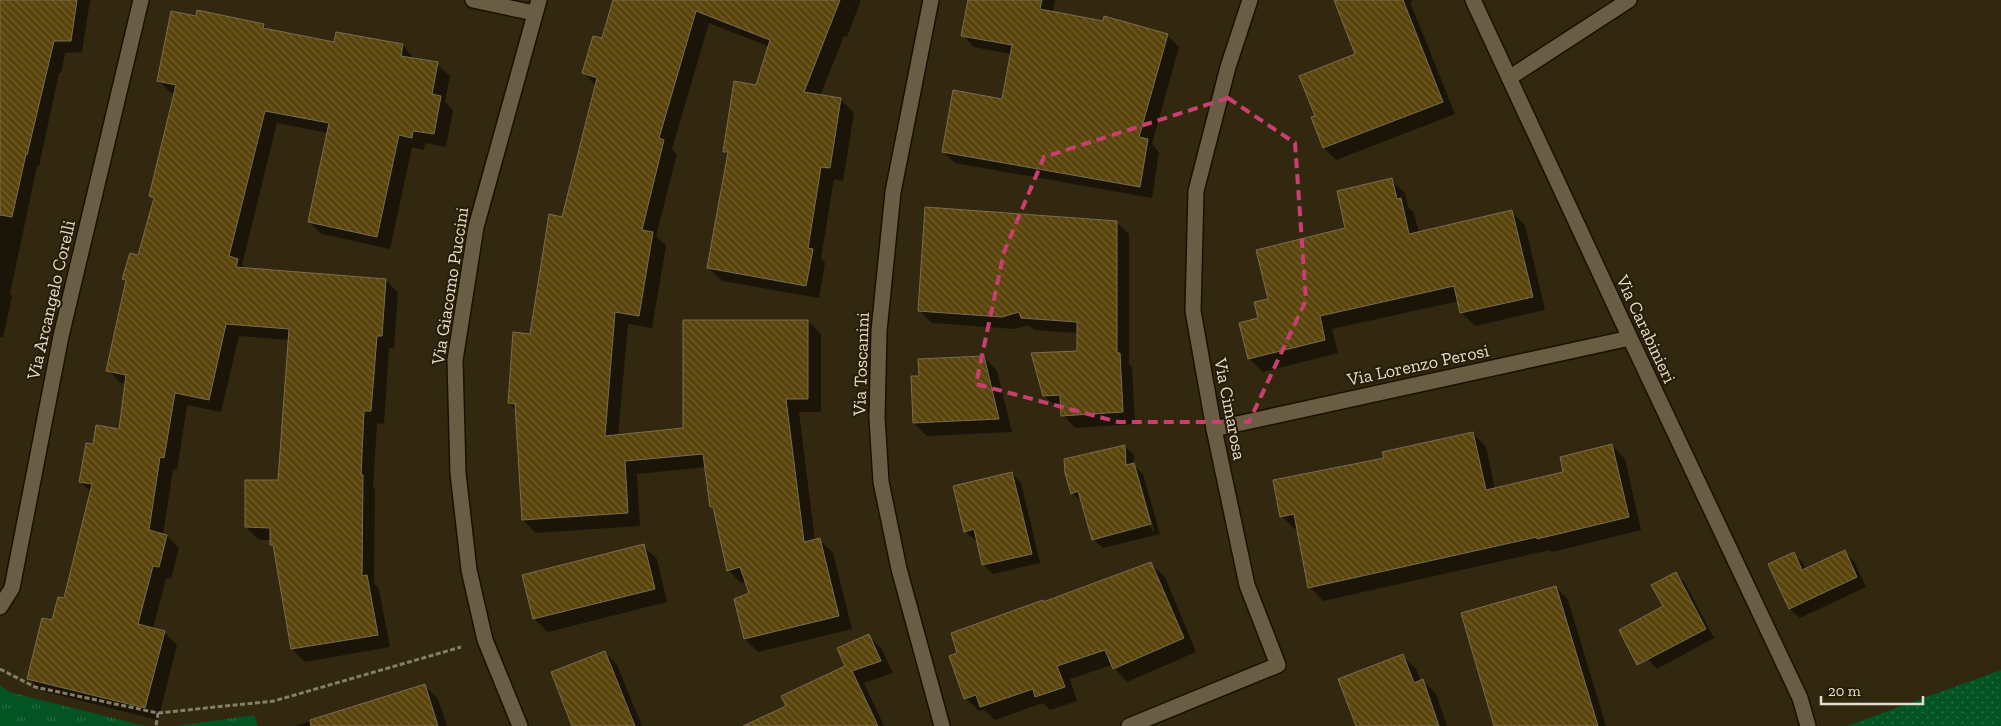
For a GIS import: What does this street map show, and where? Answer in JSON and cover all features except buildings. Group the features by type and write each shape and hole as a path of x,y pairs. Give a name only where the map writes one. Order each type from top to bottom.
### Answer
{"street":[{"name":"Via Arcangelo Corelli","path":"0,607 12,588 61,336 141,0"},
{"path":"473,0 536,6"},
{"name":"Via Toscanini","path":"931,0 893,192 879,331 877,418 881,482 899,569 942,726"},
{"name":"Via Cimarosa","path":"1129,726 1278,665 1247,585 1214,429 1193,311 1196,191 1228,67 1250,0"},
{"name":"Via Carabinieri","path":"1472,0 1800,698 1808,726"},
{"path":"1509,78 1629,0"},
{"name":"Via Giacomo Puccini","path":"520,726 485,640 469,570 458,473 455,360 476,227 536,6"},
{"name":"Via Lorenzo Perosi","path":"1214,429 1630,338"}],"path":[{"path":"0,669 35,687 158,713 274,701 485,640"},
{"path":"156,726 158,713"}],"highlighted area":[{"path":"1228,98 1295,143 1306,300 1249,422 1118,422 976,384 1004,252 1044,157"}],"green space":[{"path":"2001,670 2001,726 1847,726"},
{"path":"0,685 9,692 145,726 0,726"},
{"path":"254,715 258,726 176,726"}]}
